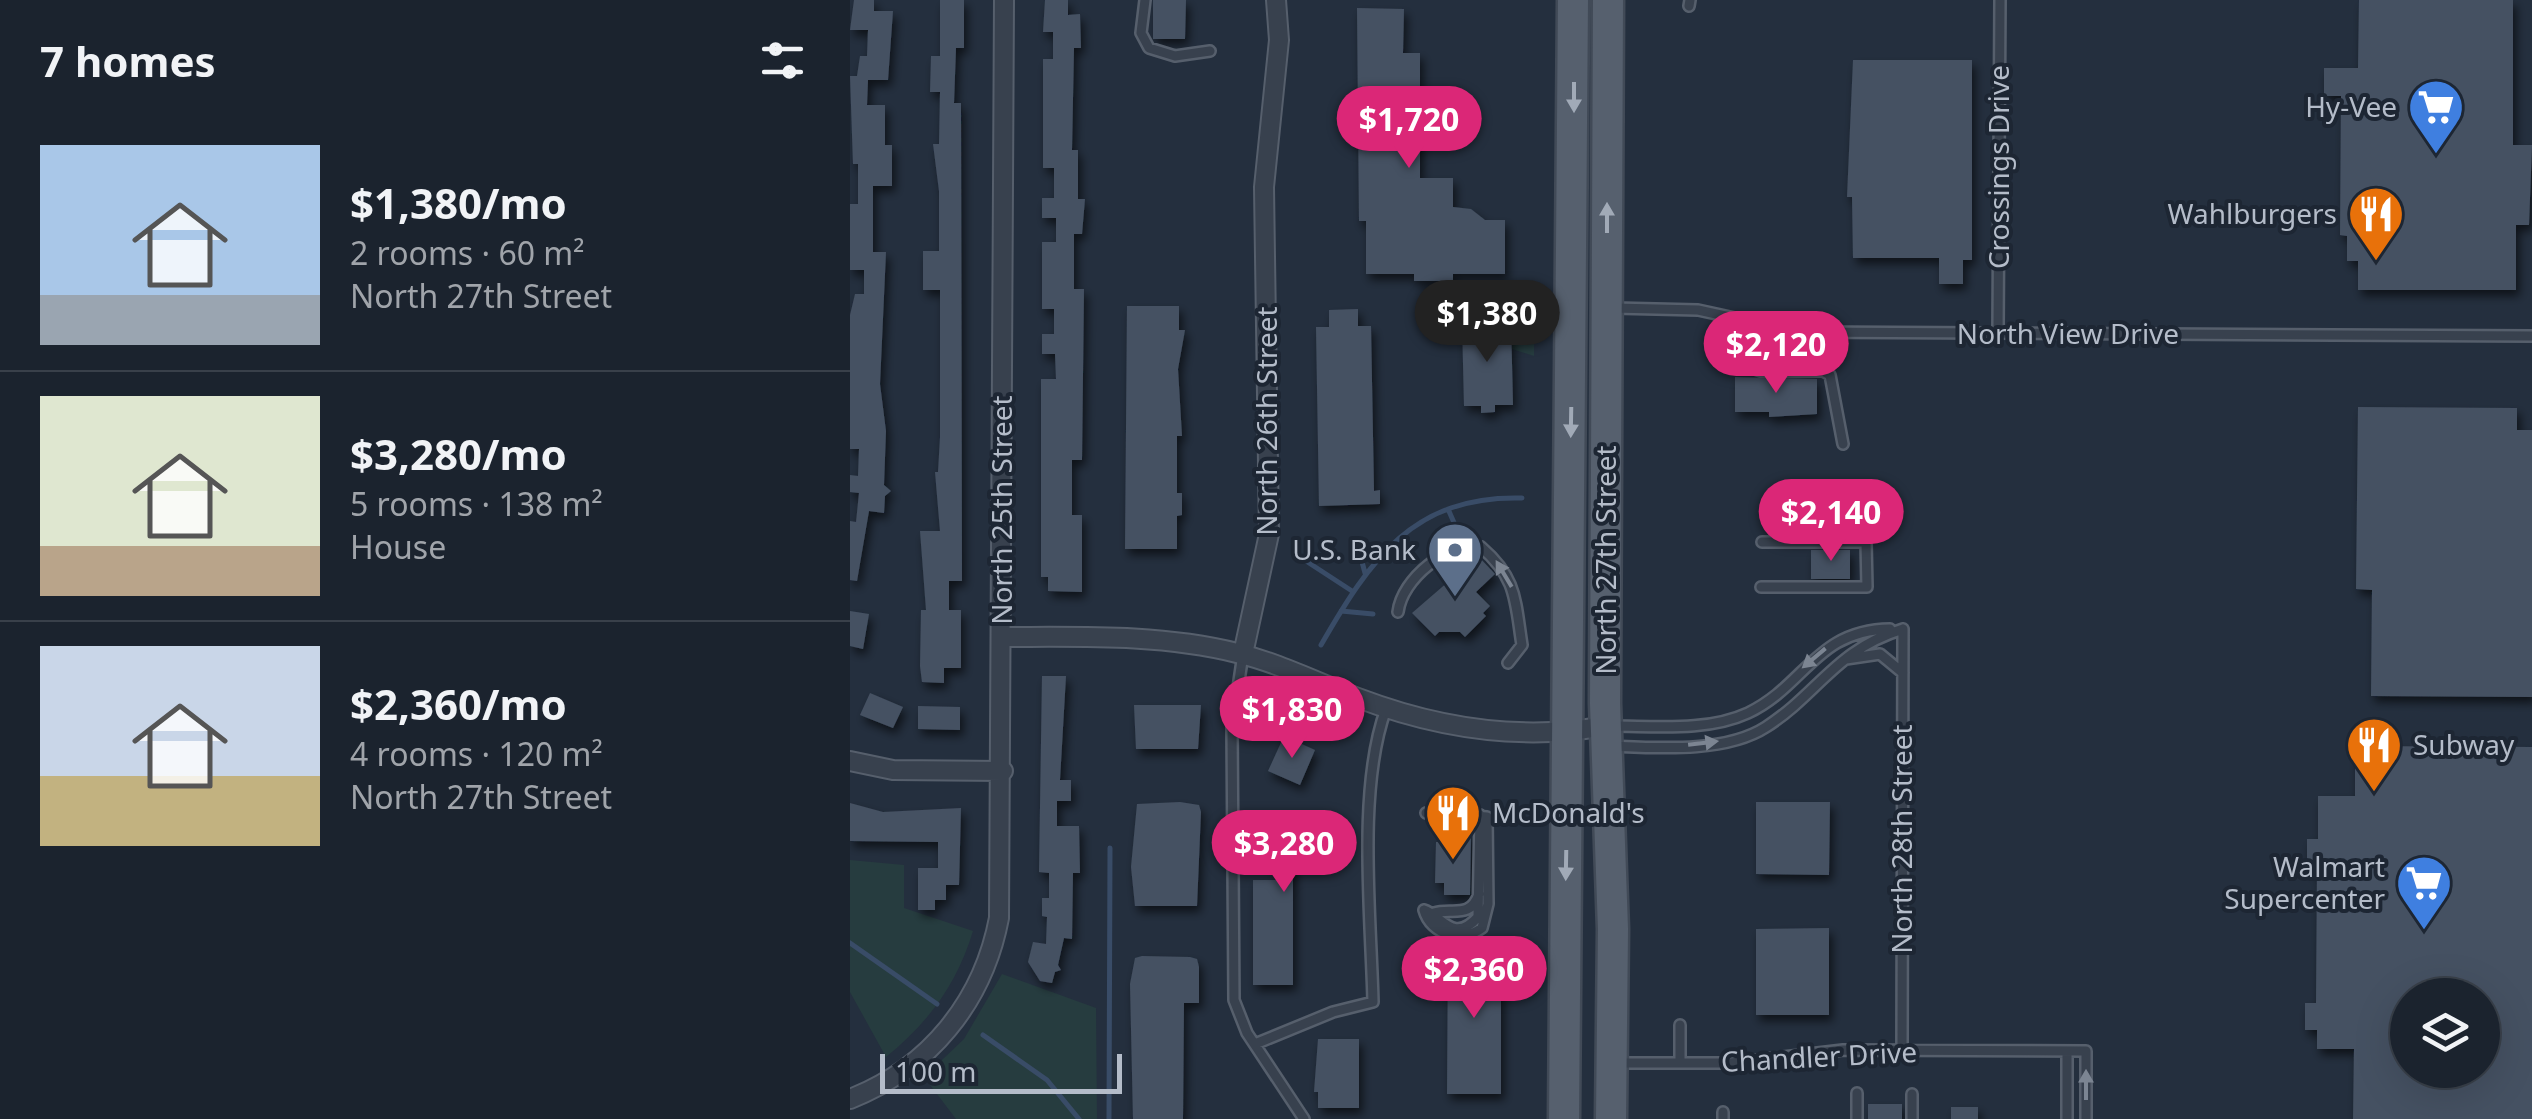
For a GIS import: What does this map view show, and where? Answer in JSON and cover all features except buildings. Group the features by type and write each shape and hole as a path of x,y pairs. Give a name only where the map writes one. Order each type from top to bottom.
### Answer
{"main road":[{"name":"North 27th Street","path":"1564,1119 1573,0"},
{"name":"North 27th Street","path":"1608,0 1606,736 1613,930 1610,1119"}],"street":[{"name":"North 25th Street","path":"850,1099 904,1070 962,1012 988,962 1000,918 1004,0"},
{"name":"North 26th Street","path":"1243,654 1270,534 1264,187 1279,40 1276,0"},
{"path":"1002,637 1150,639 1243,654 1386,708 1472,729 1606,736"},
{"path":"850,762 892,770 1003,771"}],"lane":[{"path":"1145,0 1141,33 1148,48 1174,56 1210,51"},
{"name":"Crossings Drive","path":"1998,334 2000,0"},
{"name":"North View Drive","path":"1606,308 1698,310 1798,332 2532,336"},
{"path":"1740,364 1761,370 1823,370 1830,375 1844,444"},
{"path":"1761,588 1867,587 1867,522"},
{"path":"1762,542 1866,542"},
{"path":"1398,612 1400,597 1428,567 1456,549 1481,546 1505,568 1512,582 1522,645 1508,663"},
{"path":"1606,736 1741,716 1761,705 1836,641 1868,629 1903,628"},
{"path":"1606,736 1695,745 1752,734 1772,722 1853,650 1903,628"},
{"name":"North 28th Street","path":"1902,1050 1903,628"},
{"path":"1835,665 1872,652 1903,672"},
{"name":"North 26th Street","path":"1243,654 1232,728 1233,981 1239,1016 1304,1119"},
{"path":"1255,1044 1333,1012 1372,1002 1372,783 1374,746 1386,708"},
{"path":"1426,813 1480,815 1488,819 1488,904 1482,928 1470,935 1447,934 1429,924 1429,912 1443,926 1469,926 1478,917 1480,815"},
{"path":"1680,1025 1680,1063"},
{"name":"Chandler Drive","path":"1611,1064 1758,1061 1822,1051 2086,1052 2086,1119"},
{"path":"2067,1119 2068,1052"},
{"path":"1856,1092 1857,1119"},
{"path":"1912,1094 1912,1119"}],"green space":[{"path":"1511,321 1534,321 1534,356 1512,349"},
{"path":"850,860 904,865 904,908 973,931 959,968 940,1001 886,1057 850,992"},
{"path":"1002,974 1096,1008 1097,1119 956,1119 924,1077 964,1039"}],"waterway":[{"path":"1321,645 1358,586 1399,538 1452,508 1484,500 1522,498"},
{"path":"1448,509 1459,534"},
{"path":"1358,547 1365,573"},
{"path":"1306,561 1352,591"},
{"path":"1341,611 1373,614"},
{"path":"1109,1119 1110,848"},
{"path":"850,943 937,1004"},
{"path":"983,1035 1047,1080 1079,1119"}],"place":[{"name":"Hy-Vee","path":"2436,156"},
{"name":"Wahlburgers","path":"2376,263"},
{"name":"U.S. Bank","path":"1455,599"},
{"name":"Subway","path":"2374,794"},
{"name":"McDonald's","path":"1453,862"},
{"name":"Walmart Supercenter","path":"2424,932"}]}
